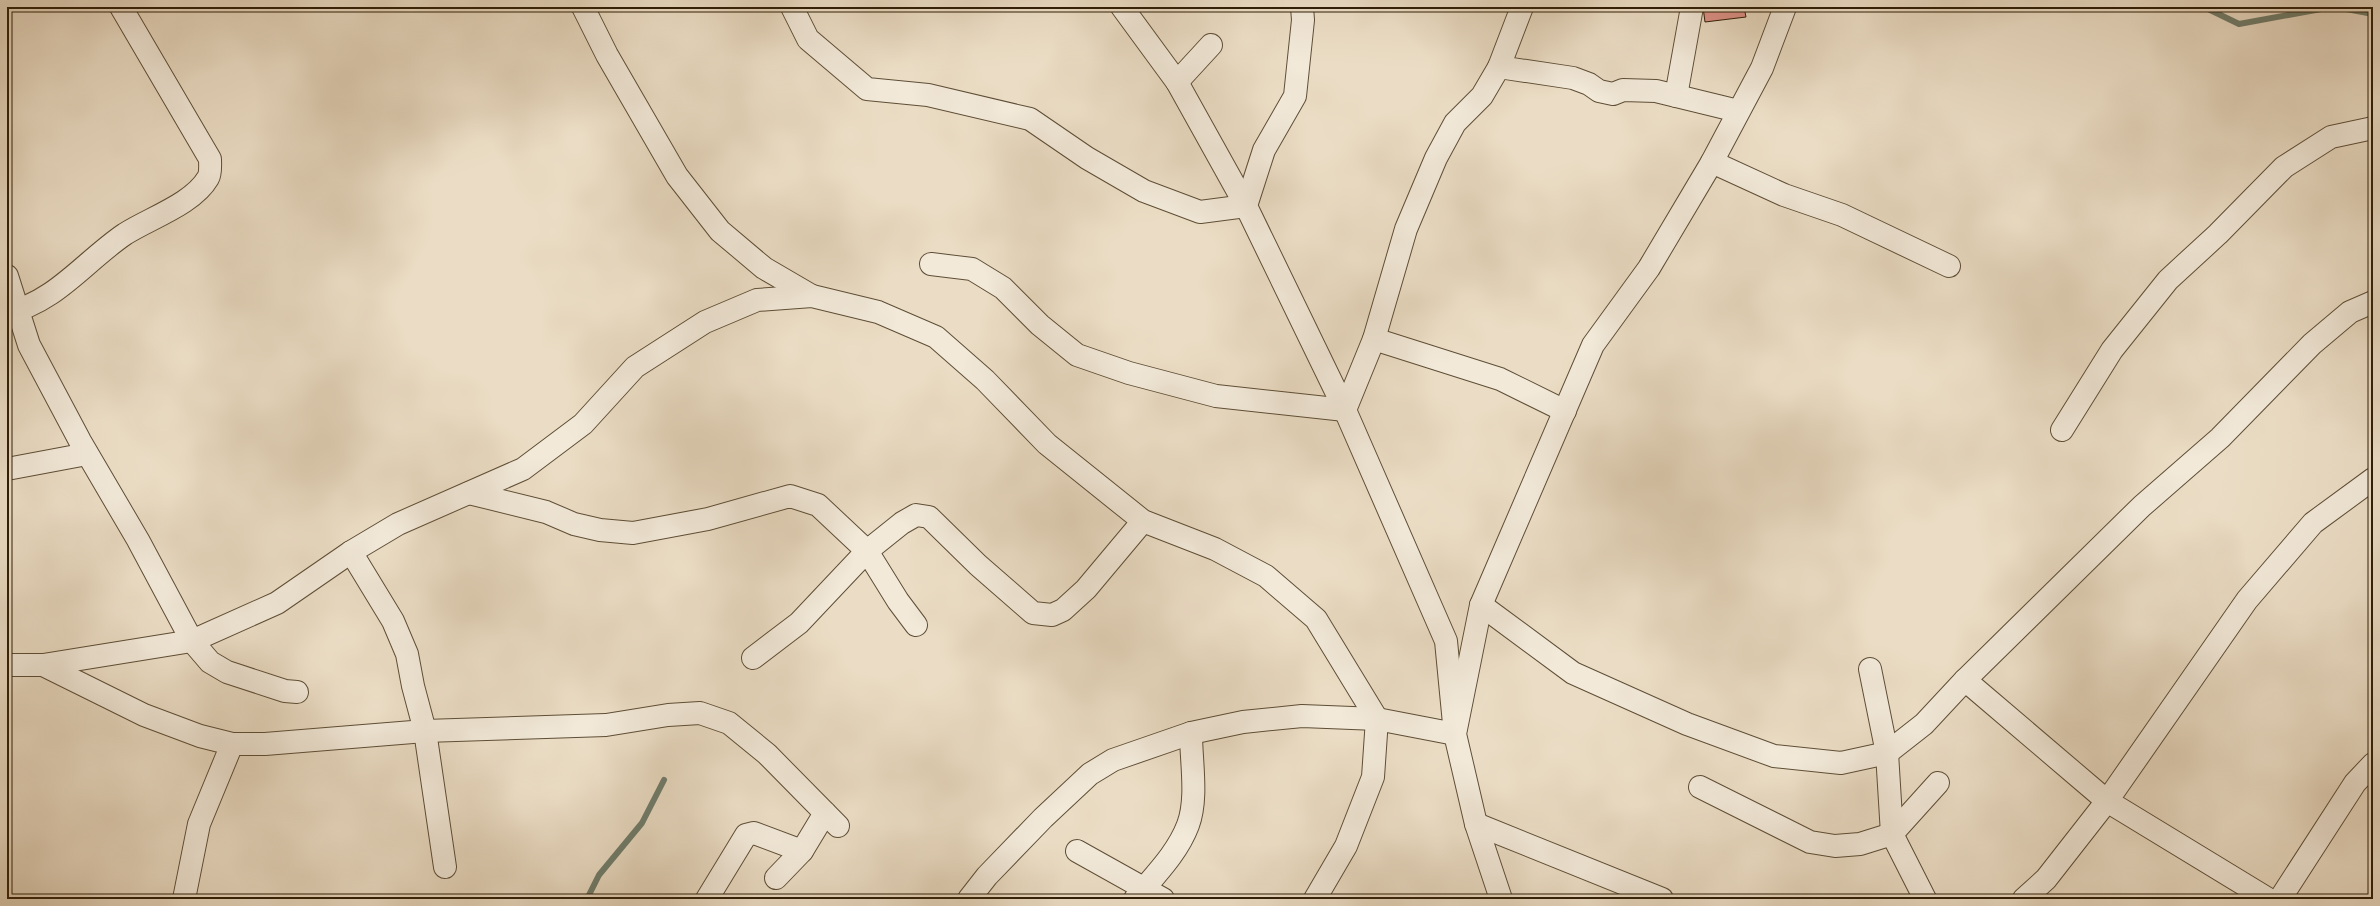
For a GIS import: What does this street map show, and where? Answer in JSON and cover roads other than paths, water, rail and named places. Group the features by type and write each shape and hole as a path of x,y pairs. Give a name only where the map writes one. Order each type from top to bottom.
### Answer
{"street":[{"path":"13,312 31,307 47,296 126,234 158,217 193,194 209,177 210,159 121,7"},
{"path":"583,7 607,55 677,176 720,231 764,268 812,296 878,312 936,337 985,380 1047,444 1143,521 1215,549 1266,576 1316,619 1378,720 1373,777 1346,846 1315,899"},
{"path":"792,7 808,39 867,89 928,95 1030,119 1087,158 1144,191 1200,212 1246,206"},
{"path":"1122,7 1177,82 1246,206 1345,410 1446,641 1455,734 1476,824 1501,899"},
{"path":"1246,206 1264,150 1295,96 1303,20 1302,7"},
{"path":"1345,410 1374,339 1406,229 1436,158 1455,123 1482,96 1499,67 1522,7"},
{"path":"1676,96 1692,7"},
{"path":"1455,734 1481,605 1593,345 1649,268 1712,162 1738,110 1762,68 1785,7"},
{"path":"1177,82 1211,45"},
{"path":"1499,67 1573,78 1589,84 1599,91 1613,94 1624,90 1656,91 1738,110"},
{"path":"2062,430 2112,350 2168,280 2218,234 2284,167 2331,137 2373,128"},
{"path":"1712,162 1784,196 1842,215 1949,266"},
{"path":"931,264 972,269 1003,288 1040,325 1077,355 1129,373 1216,396 1345,410"},
{"path":"7,276 13,312 29,346 87,454 138,540 192,641 210,662 227,672 285,691 297,692"},
{"path":"7,665 43,666 192,641 277,603 351,552 398,524 523,469 582,424 635,367 706,322 757,300 812,296"},
{"path":"1481,605 1573,673 1688,724 1767,753 1840,763 1887,753 1924,724 1965,680 2142,506 2220,438 2312,344 2350,312 2373,302"},
{"path":"1374,339 1500,379 1565,411"},
{"path":"7,469 87,454"},
{"path":"2024,899 2046,879 2107,801 2247,600 2313,523 2373,479"},
{"path":"469,493 546,512 574,524 600,530 633,532 708,519 790,496 818,504 867,551 898,600 916,625"},
{"path":"753,658 799,623 867,551 902,523 916,515 929,517 1033,613 1052,615 1063,610 1086,589 1143,521"},
{"path":"351,552 393,621 407,654 412,686 425,731 445,867"},
{"path":"43,666 144,715 200,736 232,744 265,744 425,731 606,725 668,715 700,713 729,723 767,754 831,820 776,878"},
{"path":"1870,670 1887,753 1892,834 1925,899"},
{"path":"1965,680 2107,801 2268,899"},
{"path":"969,899 1043,818 1090,774 1113,760 1191,733 1243,722 1302,716 1378,720 1455,734"},
{"path":"1139,894 1175,851 1188,824 1192,800 1191,733"},
{"path":"184,899 199,824 232,744"},
{"path":"2280,899 2355,783 2373,764"},
{"path":"1700,787 1810,842 1834,846 1860,844 1892,834 1938,784"},
{"path":"1476,824 1662,899"},
{"path":"707,899 746,835 754,833 802,851"},
{"path":"1076,851 1139,894 1162,899"}],"waterway":[{"path":"2204,7 2239,24 2332,7"},
{"path":"2336,7 2373,14"},
{"path":"587,899 599,875 642,823 664,780"}]}
